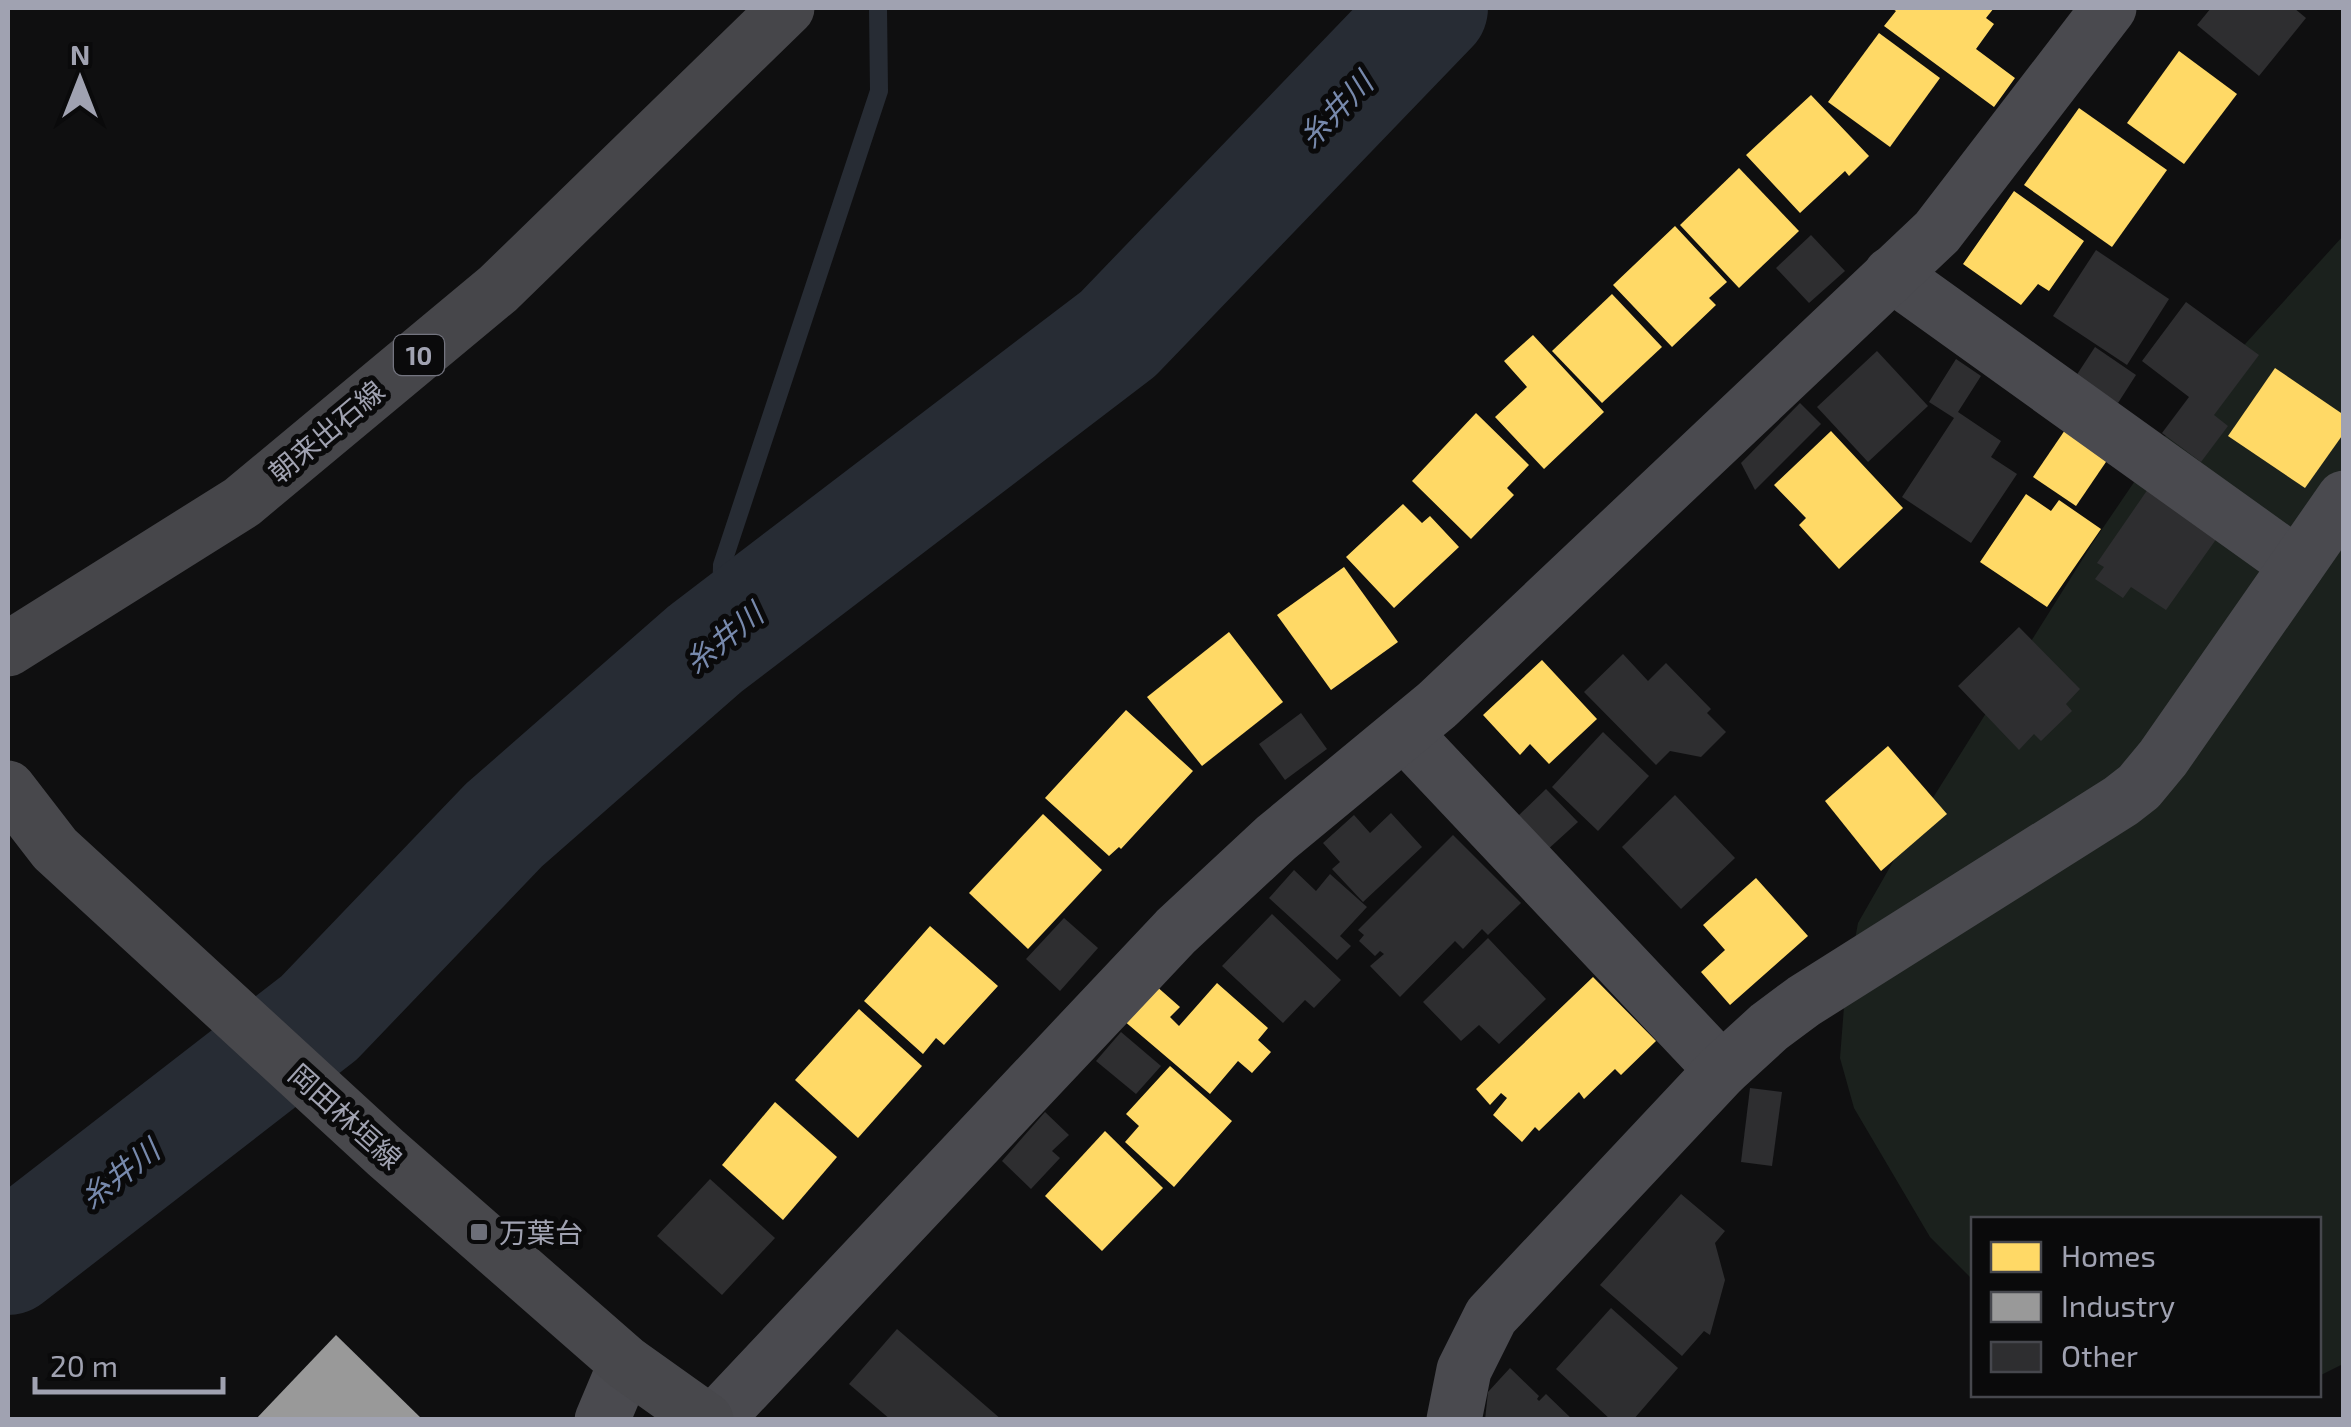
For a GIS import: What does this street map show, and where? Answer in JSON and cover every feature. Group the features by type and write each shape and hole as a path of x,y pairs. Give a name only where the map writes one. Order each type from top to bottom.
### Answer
{"main road":[{"name":"朝来出石線","path":"8,648 242,502 498,289 788,8"},
{"name":"岡田林垣線","path":"8,788 55,849 386,1153 626,1363 706,1420"}],"street":[{"path":"715,1420 1176,931 1276,838 1404,733 1937,232 2109,8"},
{"path":"1892,274 2297,565"},
{"path":"1454,1420 1464,1370 1491,1316 1722,1070 1804,1001 2139,787 2344,498"},
{"path":"1404,733 1722,1070"},
{"path":"602,1420 626,1363"}],"shaded area":[{"path":"2343,236 2343,1364 2321,1375 2321,1217 1971,1217 1971,1278 1930,1237 1854,1108 1840,1058 1845,994 1858,923 2092,544 2177,419"}],"building: Homes":[{"path":"1891,8 1994,8 1986,18 1994,24 1976,49 2015,78 1994,107 1884,26 1896,11"},
{"path":"1879,33 1940,78 1890,147 1828,102"},
{"path":"2179,51 2237,94 2184,164 2127,123"},
{"path":"1811,95 1869,156 1849,176 1845,171 1800,213 1746,155"},
{"path":"2079,108 2167,170 2112,247 2024,185"},
{"path":"1739,168 1799,231 1739,288 1680,225"},
{"path":"2014,191 2084,241 2049,291 2038,284 2021,305 1963,264"},
{"path":"1675,226 1727,282 1709,298 1716,305 1672,347 1613,285"},
{"path":"1612,294 1662,347 1602,403 1552,351"},
{"path":"1533,335 1604,412 1544,469 1495,417 1527,387 1504,361"},
{"path":"2275,368 2344,415 2344,433 2305,488 2228,436"},
{"path":"1476,413 1529,465 1507,488 1514,495 1471,539 1412,481"},
{"path":"2065,430 2108,459 2076,506 2033,477"},
{"path":"1831,431 1903,508 1839,569 1799,525 1806,518 1774,485"},
{"path":"2026,494 2051,511 2059,500 2101,529 2047,607 1980,562"},
{"path":"1403,504 1422,523 1430,516 1459,547 1394,608 1346,557"},
{"path":"1344,567 1398,642 1331,690 1277,615"},
{"path":"1229,632 1283,702 1202,766 1147,697"},
{"path":"1542,660 1597,719 1549,764 1530,744 1520,755 1483,715"},
{"path":"1126,710 1193,771 1121,849 1109,856 1045,798"},
{"path":"1888,746 1947,814 1881,871 1825,801"},
{"path":"1043,814 1102,870 1028,949 969,893"},
{"path":"1756,878 1808,936 1730,1005 1701,972 1725,950 1703,925"},
{"path":"930,926 998,986 944,1045 936,1038 923,1054 864,1001"},
{"path":"1593,977 1656,1041 1621,1075 1615,1069 1584,1099 1579,1092 1522,1142 1493,1115 1507,1098 1501,1093 1490,1105 1476,1089"},
{"path":"1217,983 1268,1028 1258,1040 1271,1052 1252,1073 1238,1061 1210,1094 1123,1020 1155,985 1180,1007 1170,1017 1179,1026"},
{"path":"859,1009 922,1066 858,1138 795,1080"},
{"path":"1170,1066 1232,1121 1174,1187 1125,1142 1139,1126 1126,1114"},
{"path":"775,1102 837,1157 783,1220 722,1165"},
{"path":"1105,1131 1163,1188 1102,1251 1045,1196"}],"building: Industry":[{"path":"336,1335 423,1420 255,1420"}],"building: Other":[{"path":"2211,8 2294,8 2306,18 2259,76 2197,25"},
{"path":"1811,235 1845,271 1809,303 1776,268"},
{"path":"2096,250 2169,299 2127,365 2053,316"},
{"path":"2186,302 2259,355 2214,415 2228,426 2201,462 2162,433 2189,397 2142,361"},
{"path":"2095,347 2136,375 2118,403 2076,376"},
{"path":"1877,351 1928,406 1868,462 1817,407"},
{"path":"1956,359 1981,376 1958,412 2001,441 1991,457 2017,474 1971,543 1902,497 1954,418 1929,402"},
{"path":"1800,403 1821,424 1755,490 1741,463"},
{"path":"2148,489 2217,538 2166,610 2131,587 2123,598 2095,579 2104,567 2097,563"},
{"path":"2019,627 2080,689 2066,704 2072,711 2041,741 2034,734 2019,750 1958,686"},
{"path":"1623,654 1648,681 1666,663 1711,709 1707,713 1726,732 1701,757 1670,751 1656,765 1584,692"},
{"path":"1301,713 1327,749 1285,780 1259,744"},
{"path":"1603,732 1649,776 1598,831 1552,787"},
{"path":"1546,789 1578,822 1546,851 1516,818"},
{"path":"1675,795 1735,858 1681,909 1622,847"},
{"path":"1391,813 1422,847 1363,902 1332,869 1340,862 1323,843 1354,815 1370,833"},
{"path":"1453,835 1521,903 1488,935 1482,929 1463,949 1455,941 1400,997 1370,966 1384,954 1380,951 1375,956 1359,941 1364,935 1358,930"},
{"path":"1294,870 1316,891 1330,874 1367,907 1340,936 1351,946 1337,960 1269,898"},
{"path":"1272,914 1341,980 1314,1008 1305,1000 1283,1023 1222,966"},
{"path":"1064,918 1098,948 1060,991 1026,959"},
{"path":"1488,938 1546,999 1499,1044 1479,1025 1461,1041 1423,1002"},
{"path":"1121,1032 1161,1066 1136,1094 1096,1061"},
{"path":"1750,1088 1782,1092 1772,1166 1741,1162"},
{"path":"1045,1112 1069,1135 1052,1151 1060,1158 1031,1189 1002,1161"},
{"path":"710,1179 775,1238 722,1295 657,1236"},
{"path":"1681,1194 1725,1231 1715,1243 1725,1280 1710,1335 1704,1331 1682,1356 1600,1285"},
{"path":"1611,1308 1678,1368 1633,1420 1611,1420 1556,1369"},
{"path":"897,1329 1002,1420 891,1420 849,1384"},
{"path":"1510,1368 1539,1396 1539,1401 1546,1394 1573,1420 1485,1420 1488,1392"}],"waterway":[{"path":"720,637 722,565 879,91 878,8"},
{"name":"糸井川","path":"8,1259 319,1018 504,825 705,649 1118,334 1432,8"}],"place":[{"name":"万葉台","path":"479,1232"}]}
